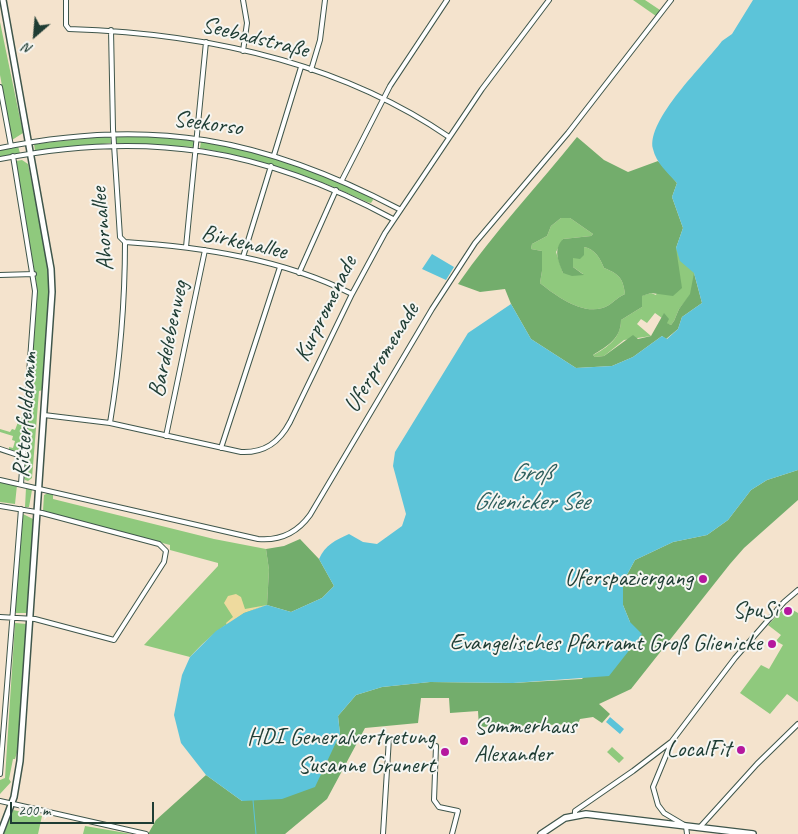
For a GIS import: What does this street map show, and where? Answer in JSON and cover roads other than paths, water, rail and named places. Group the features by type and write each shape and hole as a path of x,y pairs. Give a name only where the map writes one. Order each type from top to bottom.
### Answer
{"main road":[{"name":"Ritterfelddamm","path":"0,834 11,803 20,761 52,281 3,0"},
{"path":"541,834 559,821 574,814 593,814 753,834"}],"street":[{"name":"Seebadstraße","path":"66,0 67,28 111,30 206,42 301,67 382,100 448,137"},
{"path":"243,0 247,23 243,51"},
{"path":"310,70 320,40 325,0"},
{"path":"342,180 382,100 447,0"},
{"name":"Kurpromenade","path":"44,415 110,423 241,452 260,450 282,436 352,294 399,209 448,137 549,0"},
{"name":"Uferpromenade","path":"0,480 258,539 280,538 297,530 310,515 432,309 475,243 568,133 671,0"},
{"name":"Ahornallee","path":"110,423 122,343 125,242 120,237 113,134 111,30"},
{"name":"Bardelebenweg","path":"186,247 197,150 206,42"},
{"path":"274,155 301,67"},
{"path":"0,87 11,146"},
{"name":"Seekorso","path":"0,148 28,143 113,134 198,139 274,155 342,180 399,209"},
{"name":"Seekorso","path":"0,159 114,145 197,150 271,166 336,190 393,219"},
{"name":"Ritterfelddamm","path":"13,156 34,274 35,291 21,484"},
{"path":"243,257 271,166"},
{"path":"299,273 336,190"},
{"name":"Birkenallee","path":"125,242 186,247 243,257 299,273 352,294"},
{"name":"Bardelebenweg","path":"166,436 205,250"},
{"path":"221,448 280,267"},
{"path":"0,275 34,274"},
{"path":"0,449 24,457"},
{"path":"0,506 37,512 164,547 166,551 164,562 114,640 30,619 0,617"},
{"path":"0,774 21,509"},
{"path":"574,814 575,811 634,771 672,741 735,658 784,602 798,590"},
{"path":"700,828 757,764 797,726"},
{"path":"383,834 389,738"},
{"path":"672,741 653,787 658,805 664,813 686,826 687,834"},
{"path":"436,746 434,800 439,807 458,811 452,834"},
{"path":"0,800 146,834"}],"water":[{"name":"Groß Glienicker See","path":"753,0 798,0 798,470 767,480 751,490 728,520 707,535 673,542 635,560 623,582 623,605 630,622 642,634 609,676 513,683 430,682 382,687 356,695 338,716 340,734 315,787 282,799 242,801 206,775 181,743 174,715 182,675 190,657 216,631 244,613 267,605 291,612 322,598 334,586 319,559 324,550 335,541 349,534 363,542 377,544 402,526 406,514 393,466 395,452 468,333 511,304 531,339 576,368 612,366 633,357 662,336 667,339 678,329 682,317 702,303 694,273 680,261 676,248 683,228 672,197 677,183 657,159 653,149 653,137 658,123 667,108 722,41 732,34"},
{"path":"432,254 454,267 446,280 422,269"},
{"path":"610,717 624,729 620,734 606,722"}],"waterway":[{"path":"253,800 256,834"}],"place":[{"name":"Uferspaziergang","path":"703,579"},
{"name":"SpuSi","path":"788,611"},
{"name":"Evangelisches Pfarramt Groß Glienicke","path":"772,644"},
{"name":"Sommerhaus Alexander","path":"464,741"},
{"name":"LocalFit","path":"741,750"},
{"name":"HDI Generalvertretung Susanne Grunert","path":"445,752"}]}
